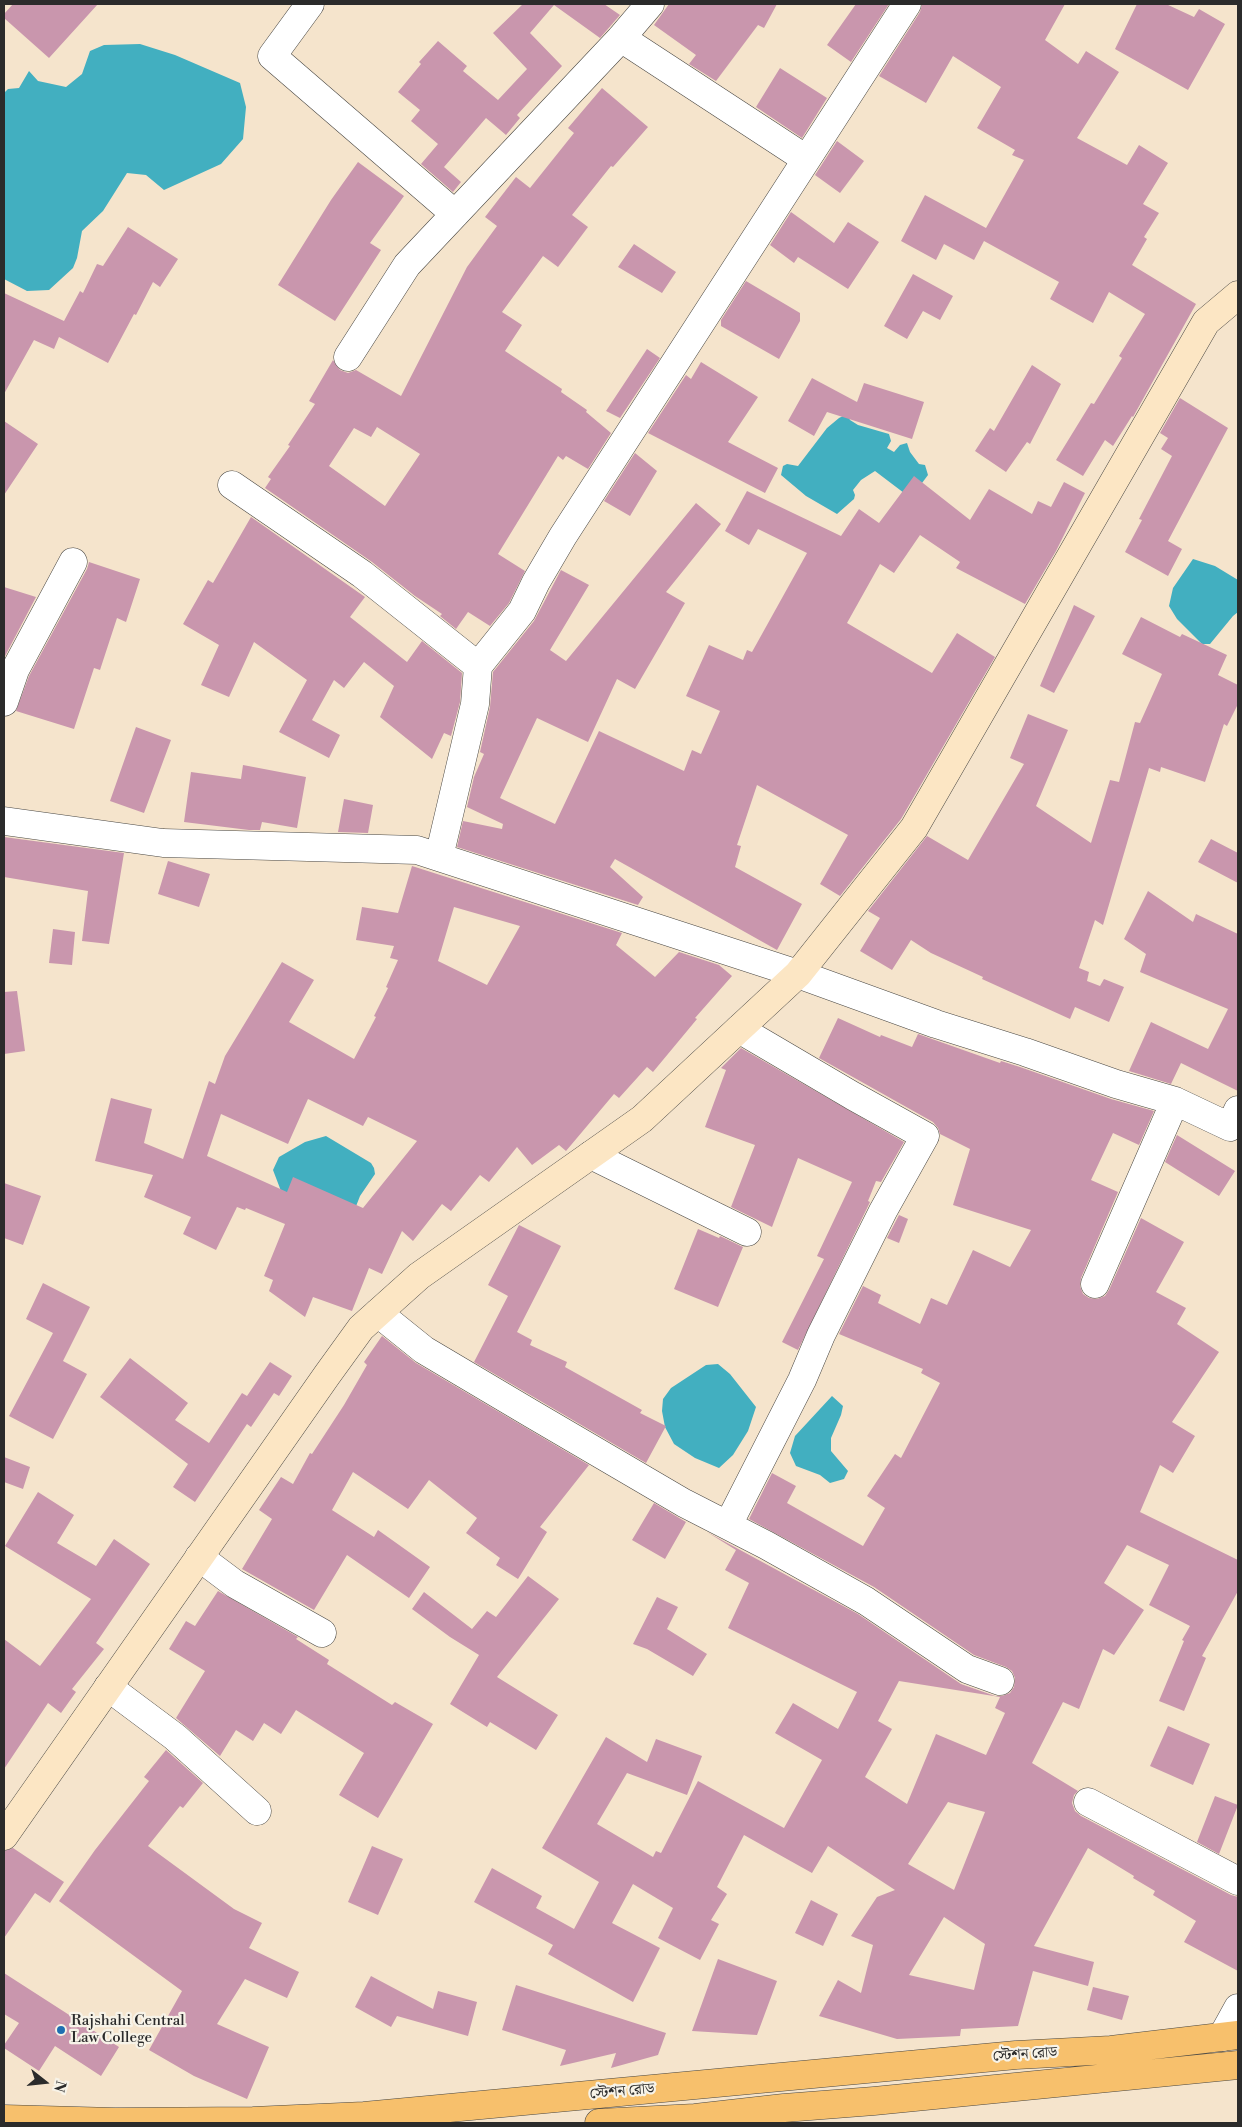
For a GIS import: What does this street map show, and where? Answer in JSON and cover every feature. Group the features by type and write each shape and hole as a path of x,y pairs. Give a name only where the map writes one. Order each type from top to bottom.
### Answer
{"main road":[{"path":"4,1836 327,1375 362,1328 419,1276 642,1119 798,974 914,828 1206,322 1238,295"},
{"name":"স্টেশন রোড","path":"4,2119 253,2121 364,2116 1016,2055 1111,2050 1230,2036"},
{"name":"স্টেশন রোড","path":"599,2123 696,2118 1238,2065"}],"street":[{"path":"310,4 272,56 455,214"},
{"path":"348,357 407,265 621,38 650,4"},
{"path":"440,857 475,704 478,666 522,612 536,582 563,536 907,4"},
{"path":"621,38 806,159"},
{"path":"232,485 362,574 478,666"},
{"path":"4,702 15,670 73,562"},
{"path":"4,821 163,843 417,850 798,974 936,1024 1025,1052 1116,1084 1175,1101 1230,1127 1238,1110"},
{"path":"728,1525 802,1380 821,1335 883,1212 925,1136 739,1029"},
{"path":"1095,1284 1175,1101"},
{"path":"591,1155 747,1232"},
{"path":"378,1313 424,1350 667,1493 866,1601 967,1669 1000,1681"},
{"path":"199,1557 235,1584 322,1633"},
{"path":"108,1687 175,1737 257,1811"},
{"path":"1088,1802 1238,1881"},
{"path":"1230,2036 1238,2008"}],"water":[{"path":"140,44 175,55 240,83 246,107 243,139 221,164 164,190 146,175 127,173 103,211 82,231 77,258 73,268 49,290 27,291 4,279 4,93 8,89 19,88 29,71 38,81 66,87 82,74 90,51 104,45"},
{"path":"847,414 850,420 858,425 889,434 891,441 887,448 894,452 900,445 907,443 910,452 919,464 925,465 928,475 916,491 904,493 875,471 861,480 853,490 854,499 837,514 806,496 781,475 783,466 787,464 798,466 827,428"},
{"path":"1193,559 1215,566 1238,580 1238,612 1210,644 1202,644 1177,619 1169,606 1173,588"},
{"path":"326,1136 371,1163 374,1168 375,1174 360,1196 353,1214 281,1191 273,1170 279,1157 305,1142"},
{"path":"718,1364 730,1374 756,1407 748,1431 733,1455 719,1468 695,1458 674,1444 665,1427 662,1411 663,1399 671,1388 706,1365"},
{"path":"832,1396 843,1406 831,1438 831,1451 848,1471 844,1479 830,1483 820,1475 796,1466 790,1453 795,1436"}],"building":[{"path":"13,4 98,4 49,58 4,18 4,14"},
{"path":"523,4 604,4 620,15 600,38 554,5 530,33 562,66 517,115 520,118 506,135 486,118 444,167 461,182 453,192 421,164 438,144 411,121 420,110 398,92 421,64 419,62 438,41 467,66 463,71 498,100 527,69 493,33"},
{"path":"669,4 777,4 764,28 758,25 716,81 689,64 696,55 654,25"},
{"path":"856,4 889,4 851,62 827,45"},
{"path":"922,4 1065,4 1045,40 1078,64 1086,51 1119,72 1077,138 1127,165 1139,145 1168,163 1143,204 1159,213 1144,237 1147,239 1132,265 1196,304 1133,417 1113,446 1105,440 1083,476 1056,460 1091,403 1094,404 1122,358 1119,356 1145,314 1109,292 1093,323 1050,299 1059,282 984,241 974,260 944,244 936,260 901,241 925,195 986,228 1024,160 1012,155 1015,150 977,128 1001,87 953,56 926,103 879,76 920,12"},
{"path":"1137,4 1166,4 1194,17 1199,9 1225,24 1188,90 1115,49"},
{"path":"780,68 827,98 802,138 756,107"},
{"path":"602,88 648,127 613,167 611,166 572,215 588,227 558,267 543,256 502,312 522,325 505,351 562,389 561,392 587,410 586,412 611,433 588,469 566,456 563,460 558,456 498,554 525,571 509,603 490,626 468,612 456,629 440,616 442,614 415,596 372,562 265,488 271,479 268,477 290,446 288,445 315,404 309,401 333,360 340,370 348,373 356,370 401,396 467,267 497,226 485,217 516,177 530,188 574,133 568,128","holes":["377,427 420,454 385,506 329,466 354,428 371,437"]},
{"path":"837,141 864,161 840,193 815,175"},
{"path":"358,162 404,196 370,243 381,250 335,321 278,285 331,200"},
{"path":"791,212 834,243 848,222 879,242 848,289 798,257 794,263 770,245"},
{"path":"128,227 178,259 160,287 153,282 108,363 59,337 54,349 34,340 4,394 4,293 64,321 80,291 83,293 97,264 103,266"},
{"path":"634,244 676,272 662,293 618,267"},
{"path":"913,274 953,296 940,320 923,311 907,339 884,326"},
{"path":"746,281 800,313 800,321 779,359 721,326 721,320"},
{"path":"647,349 660,358 620,418 606,411"},
{"path":"701,362 758,397 728,442 778,468 765,493 648,433 686,375 691,379"},
{"path":"1032,365 1061,384 1030,444 1027,442 1006,472 975,451 990,428 994,431"},
{"path":"812,378 857,402 864,383 924,402 912,439 827,412 814,436 788,421"},
{"path":"1180,398 1228,428 1168,541 1182,549 1168,576 1125,552 1142,520 1139,519 1172,456 1161,449 1168,438 1160,433"},
{"path":"4,421 38,444 4,495"},
{"path":"635,453 657,471 630,516 604,501"},
{"path":"914,476 970,520 989,489 1032,514 1038,501 1051,507 1064,482 1085,493 1056,551 1025,604 956,568 960,562 920,535 894,573 880,564 847,623 932,673 957,633 995,657 901,819 840,896 820,884 848,835 757,785 737,845 741,846 735,867 802,904 777,950 615,859 610,867 643,897 638,905 457,847 463,821 502,829 503,824 467,807 474,777 484,754 480,752 490,707 493,672 534,621 561,570 589,585 550,650 566,661 696,503 721,524 666,592 685,603 635,689 617,679 588,742 537,718 500,798 555,824 599,731 684,771 692,750 701,754 720,711 686,696 709,645 743,660 747,650 752,652 807,553 758,529 749,545 725,531 747,491 841,536 859,509 879,523"},
{"path":"251,517 365,597 350,617 407,662 422,641 462,673 460,702 451,736 444,733 432,759 380,717 394,686 364,662 344,688 334,680 312,720 340,735 329,758 279,732 307,680 254,642 229,697 201,685 219,645 183,624 208,580 213,583"},
{"path":"89,562 140,579 126,622 117,618 100,670 94,668 74,729 16,711 29,676"},
{"path":"4,587 36,597 4,658"},
{"path":"1074,605 1095,616 1054,693 1040,686"},
{"path":"1141,617 1180,637 1182,634 1227,655 1218,675 1238,685 1238,704 1227,726 1224,724 1205,782 1161,767 1160,772 1149,768 1103,925 1095,920 1079,968 1089,972 1087,981 1100,986 1104,979 1124,987 1109,1022 1075,1007 1070,1019 982,979 983,977 931,953 911,940 892,970 860,951 880,918 868,911 927,836 968,860 1024,764 1010,758 1028,714 1068,730 1036,806 1091,843 1110,780 1119,782 1135,722 1140,723 1162,674 1122,654"},
{"path":"136,727 171,740 144,813 110,801"},
{"path":"243,765 306,777 297,828 262,822 260,830 249,830 184,822 191,772 241,779"},
{"path":"344,799 373,805 368,833 338,832"},
{"path":"4,837 124,853 109,944 82,941 88,891 4,877"},
{"path":"1211,839 1238,853 1238,883 1198,862"},
{"path":"168,861 210,874 199,907 158,894"},
{"path":"412,866 622,933 616,945 655,977 679,952 719,965 732,976 695,1018 697,1019 653,1072 647,1067 619,1098 614,1094 566,1151 559,1145 532,1165 517,1147 489,1182 480,1175 451,1211 442,1204 413,1241 402,1231 382,1274 369,1268 352,1311 313,1297 305,1317 269,1291 273,1280 264,1276 285,1224 246,1208 245,1210 237,1207 216,1250 183,1234 191,1217 144,1197 153,1175 95,1161 111,1098 152,1109 144,1143 183,1159 209,1081 215,1084 225,1056 282,962 314,980 289,1022 354,1059 376,1017 374,1016 388,988 386,987 398,960 390,958 394,946 356,940 362,907 398,913","holes":["454,907 520,926 487,985 438,961","308,1099 363,1126 368,1117 417,1141 363,1208 293,1177 287,1192 207,1156 221,1114 288,1144"]},
{"path":"1148,891 1193,922 1196,914 1238,934 1238,1091 1181,1063 1171,1084 1129,1071 1151,1022 1208,1049 1228,1009 1140,972 1146,954 1124,939"},
{"path":"53,929 75,932 72,965 49,963"},
{"path":"17,991 25,1051 4,1054 4,992"},
{"path":"838,1018 880,1037 881,1035 912,1047 918,1034 1000,1063 1001,1061 1111,1099 1154,1111 1139,1145 1113,1133 1091,1180 1118,1192 1081,1278 1080,1286 1083,1294 1089,1298 1097,1299 1105,1296 1141,1218 1184,1242 1156,1292 1186,1308 1177,1324 1219,1352 1172,1422 1195,1436 1173,1473 1160,1465 1140,1512 1238,1560 1238,1591 1202,1656 1206,1658 1184,1711 1159,1701 1184,1641 1182,1640 1190,1626 1149,1605 1169,1565 1127,1545 1104,1583 1144,1610 1114,1655 1103,1649 1079,1709 1063,1702 1032,1763 1078,1791 1074,1795 1072,1803 1075,1811 1081,1816 1238,1897 1238,1971 1184,1942 1196,1921 1153,1895 1155,1891 1133,1878 1134,1876 1088,1848 1034,1946 1094,1962 1088,1986 1033,1971 1018,2026 961,2029 960,2036 897,2039 819,2016 838,1980 861,1993 873,1945 851,1936 877,1897 895,1890 828,1846 812,1873 744,1835 717,1887 727,1894 711,1920 719,1924 700,1960 658,1938 673,1908 633,1884 612,1923 660,1948 633,2002 548,1954 553,1945 474,1902 492,1868 542,1896 536,1908 574,1929 599,1882 542,1848 606,1737 647,1762 656,1739 702,1756 687,1795 627,1773 597,1824 653,1857 656,1851 661,1853 698,1781 784,1828 822,1760 775,1733 793,1703 838,1729 857,1692 728,1628 749,1583 725,1570 736,1550 707,1532 858,1614 961,1684 995,1696 1010,1693 1014,1687 1015,1678 1012,1671 1006,1667 974,1655 874,1587 749,1519 772,1473 796,1486 787,1503 863,1546 885,1508 867,1496 895,1454 901,1458 940,1383 921,1373 923,1369 839,1334 863,1286 881,1295 878,1303 920,1324 931,1298 947,1305 973,1250 1010,1267 1031,1230 953,1205 970,1149 940,1134 933,1122 819,1058","holes":["899,1681 1000,1697 995,1708 1005,1713 986,1755 936,1734 907,1804 865,1777 892,1729 878,1721","948,1802 985,1812 954,1890 908,1864","944,1917 985,1944 974,1990 909,1975"]},
{"path":"741,1048 904,1142 881,1182 876,1181 868,1201 870,1202 798,1350 782,1342 824,1259 817,1256 852,1182 798,1158 772,1227 731,1207 755,1145 705,1127 726,1070 721,1068"},
{"path":"1177,1135 1235,1171 1219,1196 1165,1162"},
{"path":"4,1183 41,1196 23,1245 4,1238"},
{"path":"899,1215 908,1219 899,1243 887,1238"},
{"path":"519,1225 561,1246 517,1332 532,1340 530,1345 567,1362 565,1367 642,1410 640,1413 666,1426 646,1463 474,1362 508,1296 488,1285"},
{"path":"698,1229 719,1238 720,1236 743,1247 718,1307 674,1289"},
{"path":"43,1283 90,1307 63,1361 87,1374 53,1439 9,1416 53,1333 26,1319"},
{"path":"382,1336 416,1363 589,1465 540,1527 547,1532 518,1579 496,1565 500,1558 466,1533 477,1518 429,1480 408,1509 353,1472 332,1510 374,1537 378,1530 430,1567 409,1598 347,1555 314,1610 242,1569 272,1519 259,1510 281,1477 293,1484 310,1453 312,1454 344,1405 367,1365 364,1362"},
{"path":"130,1358 188,1403 175,1420 209,1443 242,1393 247,1396 270,1362 292,1376 279,1396 274,1393 251,1427 247,1424 195,1502 173,1487 188,1464 100,1397"},
{"path":"4,1457 30,1467 23,1489 4,1482"},
{"path":"38,1492 74,1515 57,1543 96,1566 114,1539 150,1564 96,1643 104,1649 72,1689 76,1692 61,1713 48,1703 4,1769 4,1639 40,1666 91,1599 5,1546"},
{"path":"654,1503 686,1522 665,1559 632,1540"},
{"path":"528,1576 559,1599 497,1677 558,1715 536,1750 490,1722 487,1727 450,1704 479,1655 450,1637 412,1609 424,1592 472,1629 487,1611 496,1617"},
{"path":"218,1591 298,1637 296,1639 329,1660 327,1664 392,1705 395,1702 433,1724 378,1818 339,1795 364,1753 296,1710 281,1734 264,1723 253,1741 236,1730 220,1756 176,1718 205,1671 169,1649 186,1621 195,1626"},
{"path":"657,1597 678,1607 667,1629 707,1654 693,1676 647,1649 633,1644"},
{"path":"1168,1726 1210,1744 1193,1785 1150,1766"},
{"path":"166,1750 203,1783 183,1808 180,1806 148,1846 234,1909 262,1923 249,1948 299,1972 287,1998 245,1979 217,2024 269,2047 247,2099 194,2076 149,2050 182,1991 59,1901 95,1850 149,1781 144,1777"},
{"path":"1215,1796 1238,1805 1219,1854 1197,1842"},
{"path":"372,1846 403,1859 378,1915 348,1902"},
{"path":"13,1848 64,1882 50,1903 35,1893 4,1938 4,1851"},
{"path":"811,1900 838,1914 823,1946 795,1933"},
{"path":"718,1959 777,1981 757,2035 692,2031"},
{"name":"Rajshahi Central Law College","path":"4,1973 119,2047 101,2076 55,2046 39,2071 4,2048 4,2045 19,2023 4,2014"},
{"path":"371,1976 433,2009 438,1991 477,2002 468,2036 397,2016 391,2027 355,2007"},
{"path":"516,1985 666,2033 658,2055 611,2068 616,2053 560,2066 566,2050 502,2030"},
{"path":"1093,1987 1129,1996 1122,2020 1087,2010"}],"place":[{"name":"Rajshahi Central Law College","path":"61,2030"}]}
